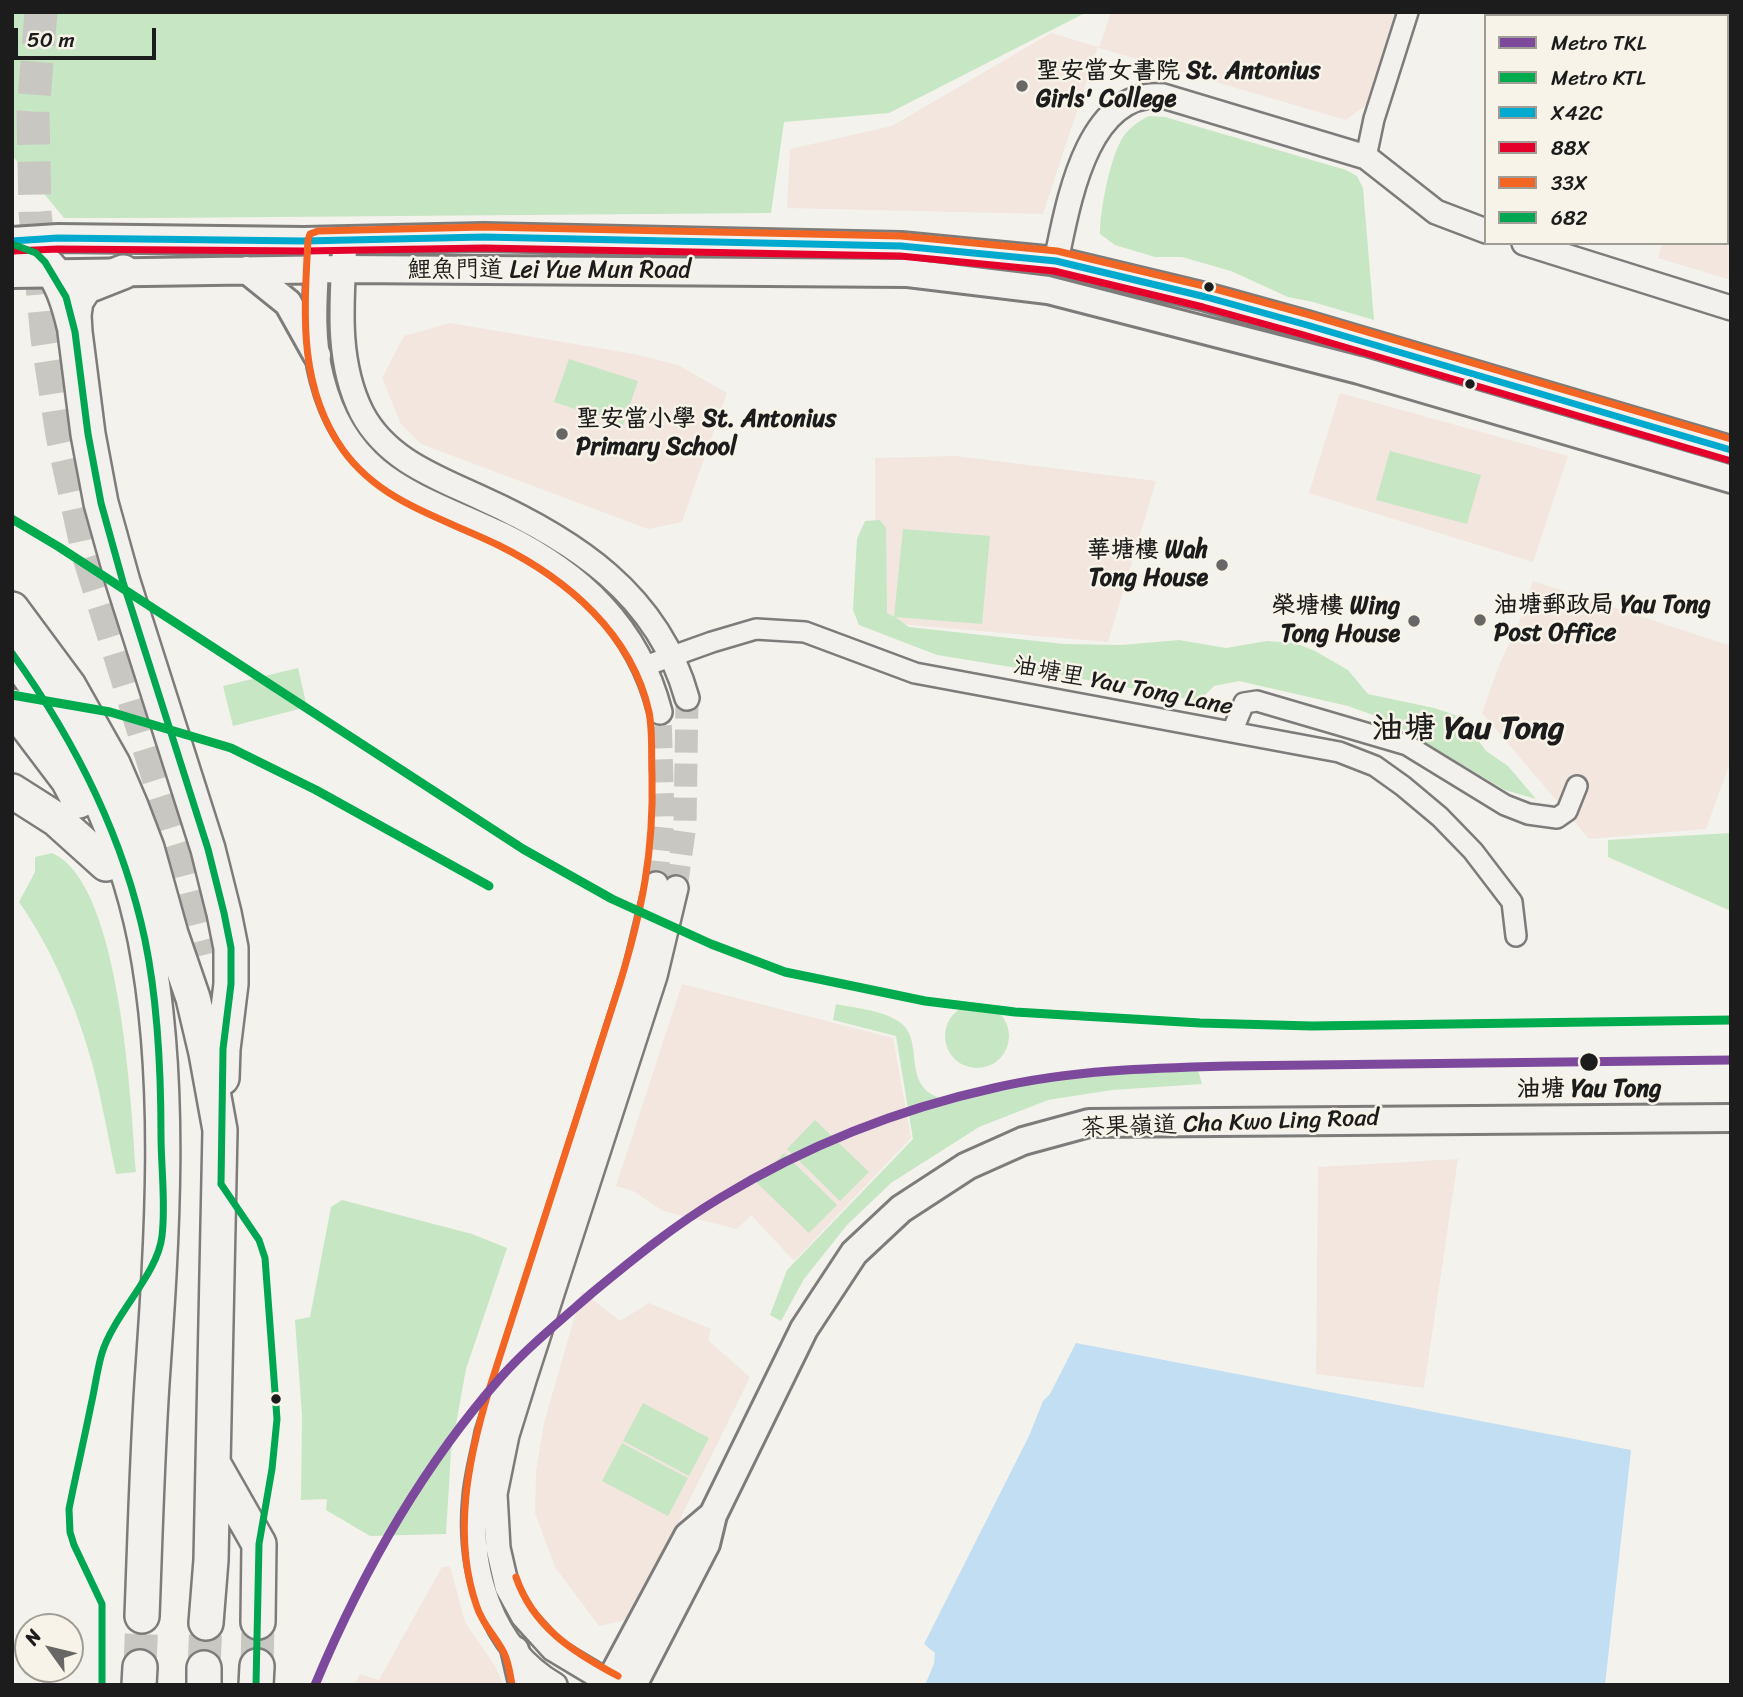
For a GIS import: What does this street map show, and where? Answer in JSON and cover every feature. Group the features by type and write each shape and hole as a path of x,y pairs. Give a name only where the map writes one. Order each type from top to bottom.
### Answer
{"highway":[{"path":"12,242 36,253 52,272 66,297 75,332"},
{"path":"123,272 85,287 76,301 75,332 88,434 104,514 208,849 231,948 231,984 223,1049 211,1559 206,1623"},
{"path":"12,609 69,686 113,764 131,806 147,848 171,934 193,998 220,1130"},
{"path":"12,653 46,700 68,738 106,816 121,857 145,941 156,1017 162,1238 152,1382 142,1616"},
{"path":"12,706 68,780 95,834 131,927 159,1063"},
{"path":"12,791 56,819 106,864"},
{"path":"208,954 223,1049"},
{"path":"212,1461 259,1544 258,1622"}],"main road":[{"name":"鯉魚門道 Lei Yue Mun Road","path":"12,242 58,238 345,241 484,237 901,246 1056,261 1206,297 1731,450"},
{"path":"1048,290 1056,261"},
{"name":"鯉魚門道 Lei Yue Mun Road","path":"12,274 317,269 908,273 1048,290 1359,370 1731,479"},
{"path":"247,270 288,303 317,355"},
{"name":"茶果嶺道 Cha Kwo Ling Road","path":"616,1684 688,1536 713,1515 804,1329 854,1253 901,1209 967,1166 1023,1141 1089,1123 1731,1118"},
{"path":"515,1650 523,1685"}],"street":[{"path":"1366,156 1374,118 1408,12"},
{"path":"1056,261 1066,217 1092,140 1115,111 1151,95 1163,96 1366,156 1436,212 1484,230"},
{"path":"318,241 315,310 317,355 322,380 338,423 349,441 378,473 398,487 504,536 547,559 569,575 612,615 626,634 645,666 660,712"},
{"path":"345,241 342,332 349,380 362,414 381,440 408,463 530,522 589,558 611,576 640,606 672,656 687,698"},
{"path":"1530,245 1731,308"},
{"name":"油塘里 Yau Tong Lane","path":"645,666 756,629 805,632 915,673 1339,752 1374,766 1440,817 1490,872 1512,902 1516,936"},
{"path":"1232,732 1244,704 1257,701 1273,705 1408,745 1505,805 1528,814 1556,818 1567,811 1577,786"},
{"path":"555,1685 515,1650 501,1633 487,1605 477,1561 475,1498 484,1446 505,1372 635,971 666,886 655,976 507,1435 495,1494 498,1548 507,1587 523,1616 553,1649 616,1684"}],"shaded area":[{"path":"1111,12 1396,12 1366,105 1346,120 1099,48"},
{"name":"聖安當女書院 St. Antonius Girls' College","path":"1051,33 1098,47 1043,214 787,208 790,149 892,126"},
{"path":"1729,170 1731,280 1658,258 1661,245 1729,245"},
{"name":"聖安當小學 St. Antonius Primary School","path":"450,323 634,354 678,365 727,393 682,522 648,529 421,444 401,424 382,378 404,336"},
{"path":"1340,393 1568,456 1533,562 1309,493"},
{"path":"957,456 1156,481 1108,642 876,622 875,458"},
{"path":"1533,581 1731,646 1731,760 1706,829 1589,839 1482,713 1498,668 1523,613"},
{"path":"682,984 893,1038 911,1138 794,1261 751,1215 737,1229 663,1211 633,1191 616,1186"},
{"path":"1458,1159 1424,1388 1316,1374 1318,1167"},
{"path":"582,1291 620,1321 649,1303 711,1329 708,1340 750,1377 631,1619 599,1626 555,1567 535,1513 536,1472 544,1423"},
{"path":"450,1566 465,1622 495,1666 503,1685 354,1685 360,1674 379,1680 442,1567"}],"green space":[{"path":"12,12 1087,12 889,113 784,122 771,213 64,218 12,155"},
{"path":"1149,116 1165,117 1346,170 1357,176 1363,188 1374,320 1288,297 1231,271 1182,257 1155,257 1115,245 1100,234 1107,184 1118,146 1129,130"},
{"path":"569,359 638,381 623,425 554,402"},
{"path":"1390,451 1481,475 1467,524 1376,500"},
{"path":"880,520 886,528 887,613 894,617 903,529 990,536 982,624 895,617 909,627 1064,644 1122,645 1179,640 1226,648 1267,641 1295,643 1348,670 1368,694 1434,708 1461,717 1486,751 1508,766 1536,799 1505,790 1387,720 1348,706 1239,681 1214,686 1199,701 937,655 859,625 853,610 857,539 865,521"},
{"path":"298,668 307,707 233,726 223,686"},
{"path":"1731,833 1731,911 1608,857 1608,840"},
{"path":"52,853 75,872 94,906 108,949 125,1049 136,1172 116,1174 96,1077 79,1021 53,959 19,902 35,872 35,857"},
{"path":"836,1004 876,1012 898,1021 911,1038 920,1081 926,1090 944,1099 963,1098 1058,1080 1127,1073 1198,1070 1202,1084 1112,1090 1048,1100 979,1127 891,1183 847,1225 804,1279 781,1321 770,1315 787,1270 913,1139 896,1036 833,1020"},
{"path":"977,1004 995,1010 1003,1018 1009,1036 1003,1054 995,1062 977,1068 959,1062 951,1054 945,1036 951,1018 959,1010"},
{"path":"815,1120 869,1172 840,1201 787,1149"},
{"path":"784,1153 837,1205 809,1233 756,1182"},
{"path":"342,1200 472,1234 507,1248 466,1369 451,1452 446,1534 370,1536 326,1510 327,1499 301,1500 302,1415 295,1320 310,1317 331,1207"},
{"path":"643,1403 709,1438 689,1476 623,1441"},
{"path":"622,1443 688,1478 668,1516 602,1481"}],"water":[{"path":"1076,1343 1631,1450 1605,1685 925,1685 934,1664 935,1653 924,1644 1029,1436 1043,1401 1050,1394"}],"tunnel":[{"path":"41,12 33,112 35,212 47,338 62,435 88,554 184,860 208,954"},
{"path":"676,888 685,825 687,698"},
{"path":"656,884 663,819 660,712"},
{"path":"140,1667 142,1616"},
{"path":"257,1666 258,1622"},
{"path":"204,1668 206,1623"}],"metro line":[{"name":"KTL","path":"12,519 523,849 612,899 711,944 785,972 925,1001 1015,1012 1200,1023 1312,1026 1731,1020"},
{"name":"KTL","path":"12,695 110,712 231,748 316,790 489,886"},
{"name":"TKL","path":"315,1685 352,1603 396,1524 445,1448 501,1377 592,1293 671,1231 752,1179 819,1146 888,1119 958,1097 1023,1082 1081,1074 1229,1066 1731,1060"}],"transit line":[{"name":"33X","path":"512,1685 506,1657 477,1607 469,1580 464,1526 469,1471 489,1390 635,931 651,830 649,712 628,658 612,634 572,592 524,559 394,496 358,468 343,450 328,426 318,401 307,349 305,295 310,234 318,231 484,227 901,236 1057,251 1208,287 1310,315 1731,439"},
{"name":"X42C","path":"12,241 58,238 304,241 484,237 901,246 1056,261 1206,297 1307,325 1731,450"},
{"name":"682","path":"12,244 36,253 45,262 66,297 75,332 88,434 101,503 123,582 208,849 224,913 231,948 231,984 223,1049 221,1184"},
{"name":"88X","path":"13,251 484,248 900,256 1054,271 1304,335 1728,460"},
{"name":"682","path":"12,653 76,754 110,826 136,901 156,1013 162,1236 153,1265 116,1324 102,1353 69,1509 70,1532 74,1545 102,1604 102,1685"},
{"name":"682","path":"221,1184 259,1240 265,1258 277,1419 272,1469 259,1544 256,1685"},
{"name":"33X","path":"516,1577 533,1610 556,1636 618,1676"}],"place":[{"name":"聖安當女書院 St. Antonius Girls' College","path":"1022,86"},
{"name":"聖安當小學 St. Antonius Primary School","path":"562,434"},
{"name":"華塘樓 Wah Tong House","path":"1222,565"},
{"name":"油塘郵政局 Yau Tong Post Office","path":"1480,620"},
{"name":"榮塘樓 Wing Tong House","path":"1414,621"},
{"name":"油塘 Yau Tong","path":"1589,1062"}],"district":[{"name":"油塘 Yau Tong","path":"1468,730"}]}
